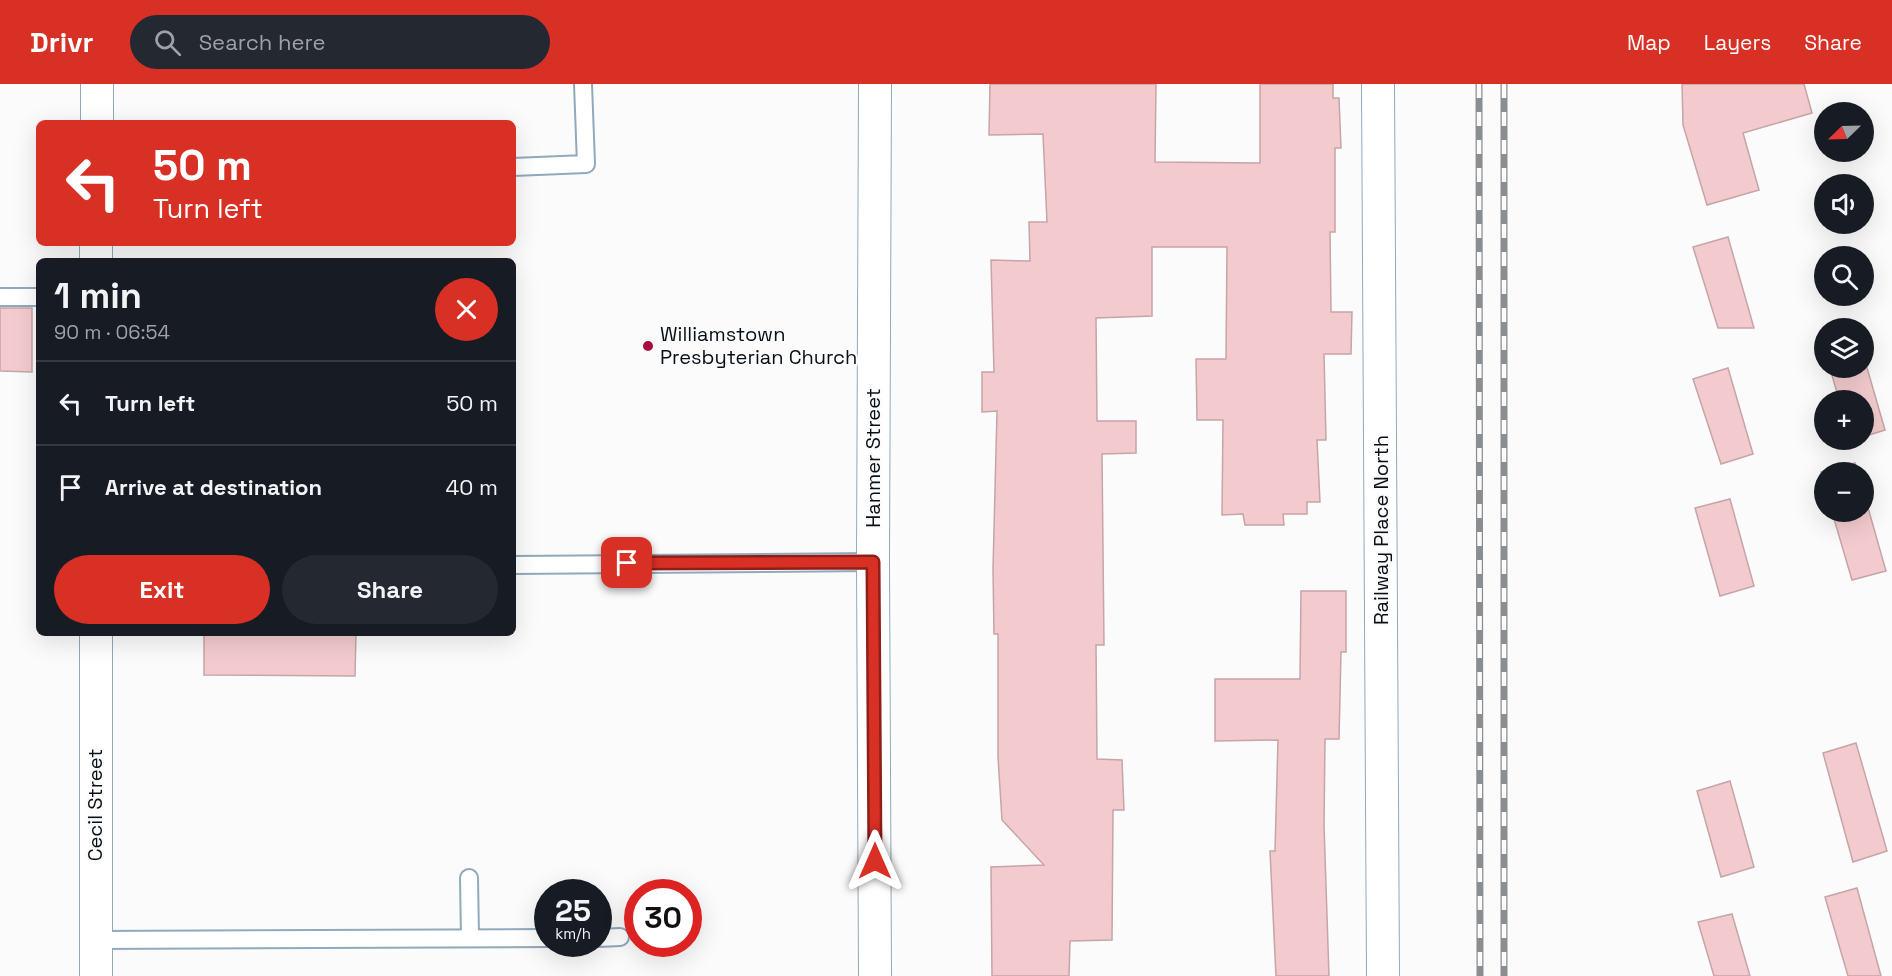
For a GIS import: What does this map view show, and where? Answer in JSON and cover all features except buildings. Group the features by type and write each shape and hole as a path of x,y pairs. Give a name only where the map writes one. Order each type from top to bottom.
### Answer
{"street":[{"path":"96,120 97,84"},
{"name":"Hanmer Street","path":"875,84 873,562 875,976"},
{"name":"Railway Place North","path":"1378,84 1383,976"},
{"name":"Cecil Street","path":"96,636 96,976"}],"lane":[{"path":"516,167 586,164 583,84"},
{"path":"0,297 36,297"},
{"path":"516,565 873,562"},
{"path":"469,878 470,938"},
{"path":"612,937 620,937"},
{"path":"95,940 534,938"}],"railway":[{"path":"1479,84 1480,976"},
{"path":"1504,84 1504,976"}],"place":[{"name":"Williamstown Presbyterian Church","path":"648,346"}],"route":[{"path":"627,563 873,562 875,861"}]}
